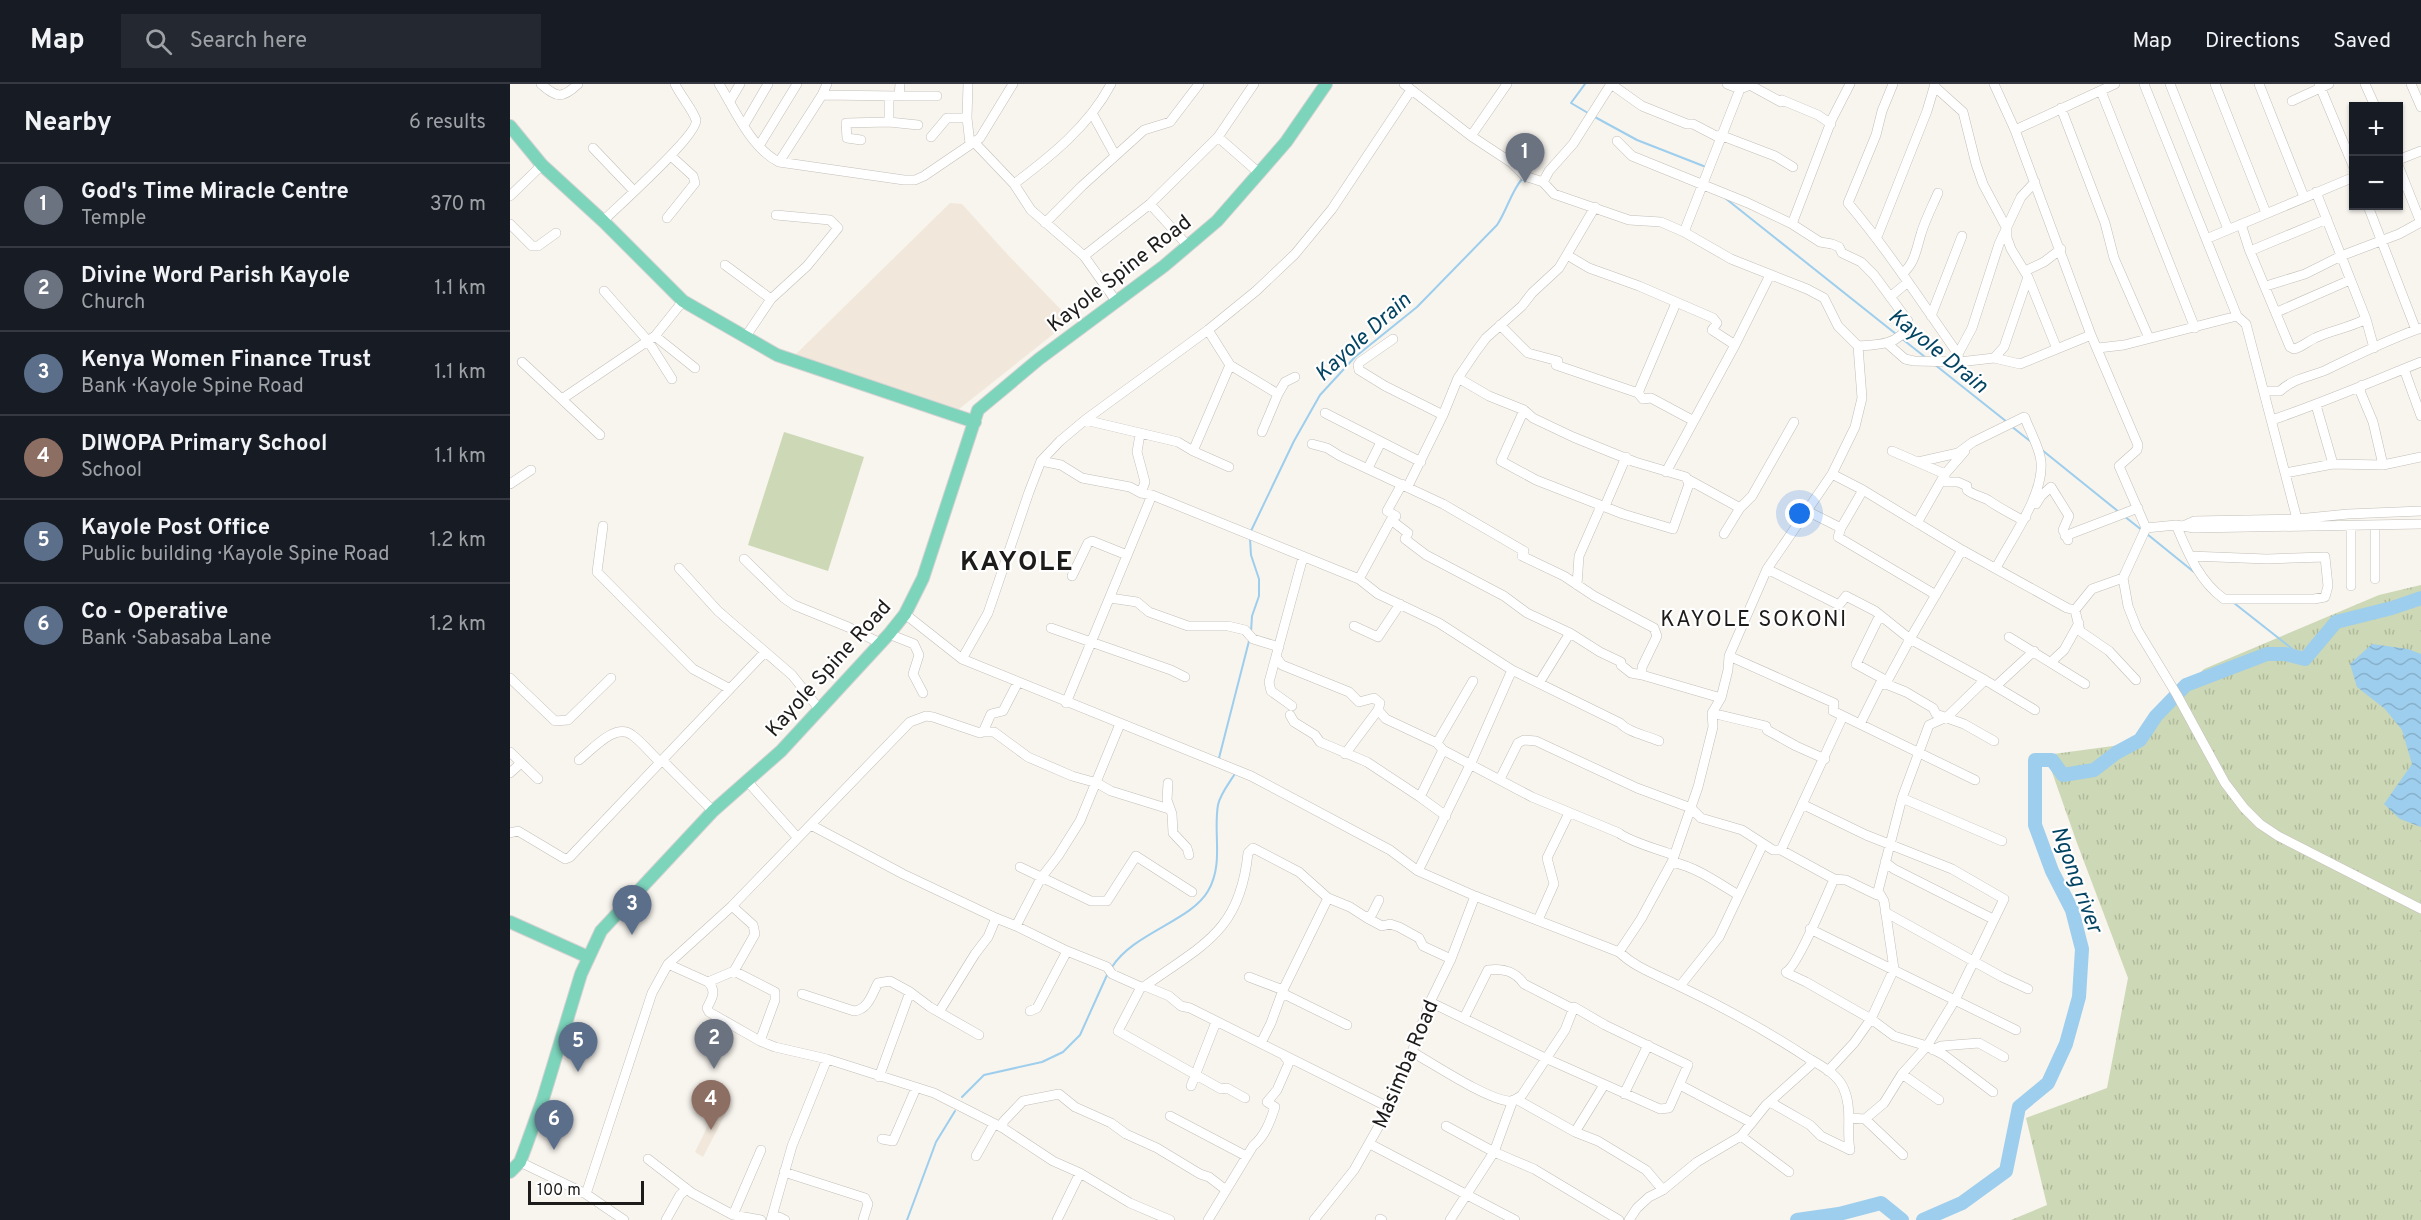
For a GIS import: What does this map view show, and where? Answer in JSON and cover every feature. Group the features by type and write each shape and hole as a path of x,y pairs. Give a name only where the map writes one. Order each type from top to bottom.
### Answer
{"main road":[{"name":"Kayole Spine Road","path":"510,1172 520,1162 543,1099 588,957 601,931 713,811 748,782 820,710 905,614 923,578 978,410 1217,221 1286,142 1326,84"},
{"path":"510,126 542,165 603,221 682,301 777,355 975,422"},
{"path":"511,926 588,957"}],"street":[{"path":"541,84 554,95 569,92 578,84"},
{"path":"603,221 694,130 696,123 675,84"},
{"path":"719,84 759,146 771,158 779,162 846,173 915,180 972,143 984,131 1013,84"},
{"path":"730,101 740,84"},
{"path":"744,125 768,84"},
{"path":"759,146 797,84"},
{"path":"779,162 827,84"},
{"path":"889,122 894,97 900,84"},
{"path":"968,84 967,118 972,143 1014,184 1020,196 1045,223 1084,256 1116,301"},
{"path":"1005,84 1005,95"},
{"path":"1014,184 1053,154 1092,113 1111,84"},
{"path":"1045,223 1144,130 1170,122 1198,84"},
{"path":"1084,256 1150,204 1218,137 1254,84"},
{"path":"1543,182 1549,171 1573,144 1611,84 1642,106 1687,124 1693,124 1718,137 1720,135 1775,156 1793,167"},
{"path":"1727,84 1750,86 1770,98 1781,102 1782,100 1831,124"},
{"path":"1792,224 1831,124 1850,84"},
{"path":"1893,84 1882,111 1876,135 1848,203 1877,237 1958,358"},
{"path":"1995,84 2061,249 2091,335 2138,445 2137,450 2119,466 2146,528 2123,578 2128,606 2137,629 2177,695 2225,783 2260,824 2277,836 2421,909"},
{"path":"2015,130 2115,84"},
{"path":"2144,84 2237,316 2246,324 2296,519"},
{"path":"2170,84 2228,230"},
{"path":"2215,84 2266,213"},
{"path":"2259,84 2304,197"},
{"path":"2365,84 2372,102"},
{"path":"2411,84 2421,107"},
{"path":"1472,136 1505,85"},
{"path":"1877,237 1927,111 1934,85 1963,112 1983,184 2007,229 2011,249 2026,274 2057,349"},
{"path":"2292,101 2323,85 2350,156"},
{"path":"1684,232 1720,135 1743,86"},
{"path":"962,659 988,613 1041,461 1084,420 1208,330 1256,291 1295,254 1332,209 1408,87 1472,136 1512,163 1525,176 1543,182 1554,194 1629,220 1661,222 1684,232 1731,259 1824,298 1838,326 1858,346 1862,379 1860,411 1832,474 1767,569 1729,656 1721,698 1712,713 1713,727 1691,808 1673,858 1641,919 1620,952"},
{"path":"2101,91 2195,328"},
{"path":"822,95 938,96"},
{"path":"2061,108 2105,224 2114,258 2149,338"},
{"path":"1092,113 1115,155"},
{"path":"931,137 947,118 967,118"},
{"path":"861,140 847,138 846,123 889,122 918,125"},
{"path":"1218,137 1259,173"},
{"path":"1617,141 1632,156 1748,202 1792,224 1820,242 1832,244 1850,259 1861,262 1890,297 1908,326 1906,331 1888,344 1858,346"},
{"path":"593,148 634,191"},
{"path":"2403,158 2421,151"},
{"path":"668,218 695,183 693,176 670,156"},
{"path":"510,196 542,165"},
{"path":"2266,286 2305,274 2421,222 2403,177"},
{"path":"2206,239 2349,179"},
{"path":"1958,358 1972,328 1999,244 2021,197 2035,182"},
{"path":"2316,192 2366,319 2374,348"},
{"path":"1890,297 1905,278 1915,257 1921,234 1938,193"},
{"path":"1150,204 1188,246"},
{"path":"1396,516 1387,511 1421,462 1458,378 1486,338 1522,306 1532,293 1559,268 1595,207"},
{"path":"2264,393 2280,391 2296,380 2418,329 2370,210"},
{"path":"746,336 771,299 807,266 838,228 830,220 776,215"},
{"path":"2250,251 2327,219"},
{"path":"510,224 532,246 538,246 556,233"},
{"path":"2241,224 2290,347 2294,349 2316,338 2350,328 2366,319"},
{"path":"1931,316 1962,236"},
{"path":"1994,358 2004,347 2026,274 2061,249"},
{"path":"1567,255 1589,268 1639,286 1713,318 1717,323 1712,330 1735,345"},
{"path":"725,265 771,299"},
{"path":"1666,472 1770,275"},
{"path":"2277,312 2350,280"},
{"path":"604,291 651,339 695,368"},
{"path":"562,399 651,339 682,301"},
{"path":"1638,393 1676,303"},
{"path":"2098,348 2124,345 2237,316"},
{"path":"1500,325 1528,353 1558,361 1556,365 1638,393 1643,399 1651,398 1692,420"},
{"path":"1208,330 1230,365 1278,394"},
{"path":"1888,344 1905,359 1914,361 1994,358 2020,364 2091,335"},
{"path":"651,339 672,379"},
{"path":"1393,339 1360,362 1359,370 1385,386 1443,415"},
{"path":"522,362 600,435"},
{"path":"2272,420 2316,405 2330,397 2421,362"},
{"path":"1193,451 1230,365"},
{"path":"2404,369 2421,416"},
{"path":"1262,432 1278,394 1285,382 1294,377"},
{"path":"1458,378 1489,396 1524,410 1533,418 1573,437 1689,480 1740,508"},
{"path":"2362,385 2360,391 2373,422 2383,465"},
{"path":"2316,405 2333,464"},
{"path":"1524,410 1500,461 1536,480 1623,514 1673,529 1689,480"},
{"path":"1325,413 1421,462"},
{"path":"1918,462 1958,453 1973,442 2025,418 2041,461 2040,481 2035,497 1996,568"},
{"path":"1084,420 1178,442 1229,467"},
{"path":"1724,534 1740,508 1752,496 1794,422"},
{"path":"1140,434 1137,452 1145,482 1142,493"},
{"path":"1368,468 1381,442"},
{"path":"1917,523 1945,474 1973,442"},
{"path":"1312,444 1327,448 1405,485 1485,527 1524,551 1522,556 1554,570 1656,630 1657,636 1642,667 1642,675"},
{"path":"1892,451 1945,474"},
{"path":"1577,585 1579,556 1626,457"},
{"path":"2285,473 2333,464 2383,465 2421,457"},
{"path":"1041,461 1070,468 1074,475 1082,478 1130,487 1152,495 1359,579 1378,594 1439,623 1512,670 1620,723 1627,731 1641,733 1659,741"},
{"path":"510,484 531,470"},
{"path":"1832,474 2060,605 2075,610"},
{"path":"1945,474 1945,482 1958,482 1966,486 1972,495 1985,498 1993,505 2022,520"},
{"path":"2022,520 2031,513 2041,496 2051,487 2069,516 2063,530 2066,538 2138,508"},
{"path":"1863,490 1838,537 1936,595"},
{"path":"1066,702 1152,495"},
{"path":"1807,511 1841,528"},
{"path":"2180,526 2194,521 2296,519 2421,511"},
{"path":"1359,579 1391,520 1408,533 1404,539 1426,555 1494,590 1527,613 1570,633 1618,661 1631,673 1721,698"},
{"path":"2146,528 2421,524"},
{"path":"603,526 597,572 693,669 730,690"},
{"path":"2180,526 2190,556 2208,587 2224,599 2314,599 2325,597 2327,590 2325,557 2267,559 2190,556"},
{"path":"2350,526 2351,586"},
{"path":"2375,526 2375,579"},
{"path":"1072,576 1088,543 1092,541 1127,555"},
{"path":"1886,682 1962,550"},
{"path":"1303,557 1269,688 1291,711 1294,722 1315,735 1320,742 1367,762 1446,816"},
{"path":"744,559 794,605 884,639 914,644 919,654 913,674 923,693"},
{"path":"679,568 707,600 792,675 820,710"},
{"path":"1767,569 1839,605 1846,596 1880,615 1910,639 2035,710"},
{"path":"2075,610 2092,589 2123,578"},
{"path":"1110,598 1137,602 1149,612 1188,626 1228,626 1245,630 1253,639 1279,647"},
{"path":"1354,626 1378,637 1400,604"},
{"path":"2075,610 2080,631 2109,651 2136,680"},
{"path":"905,614 962,659 1251,776 1390,850 1418,871 1475,896 1620,952 1632,963 1756,1027 1828,1071 1842,1084 1847,1096 1850,1150 1821,1136 1810,1125 1770,1102"},
{"path":"1880,615 1856,664 1932,708 1936,714 1982,732 1994,741"},
{"path":"2051,662 2064,650 2079,622"},
{"path":"1051,628 1090,640 1185,677"},
{"path":"1539,683 1570,633"},
{"path":"2009,637 2085,684"},
{"path":"1996,686 2034,651"},
{"path":"510,833 518,831 565,859 570,857 765,652"},
{"path":"1729,656 1834,702 1833,711 1975,780"},
{"path":"1276,657 1282,665 1349,692 1359,702 1374,698 1380,703 1378,710 1345,754"},
{"path":"1418,871 1471,763 1512,670"},
{"path":"510,678 555,721 568,720 611,678"},
{"path":"1877,895 1902,798 1929,726 1934,721 1947,717 1985,680"},
{"path":"1420,797 1440,746 1473,681"},
{"path":"980,732 983,732 991,714 1004,711 1018,682"},
{"path":"1860,724 1879,683 1886,682"},
{"path":"1378,710 1386,719 1440,746 1532,798 1619,833 1625,838 1673,858 1738,895"},
{"path":"1712,713 1766,726 1767,730 1825,759"},
{"path":"586,1194 652,993 668,964 732,906 910,722 926,716 980,732 994,732 1028,757 1072,776 1097,783 1110,791 1169,809"},
{"path":"1781,850 1843,716"},
{"path":"1016,926 1041,878 1080,821 1120,724"},
{"path":"579,760 611,734 624,732 631,734 713,811"},
{"path":"1500,779 1518,743 1524,740 1536,741 1637,788 1691,808 1701,818 1742,830 1773,850 1781,850 1834,879 1846,880 1877,895 1880,894 1894,969 1871,1019 1854,1043 1828,1071"},
{"path":"510,752 538,779"},
{"path":"510,773 521,763"},
{"path":"748,782 797,837"},
{"path":"1168,783 1166,797 1172,814 1173,833 1187,848 1189,855"},
{"path":"1902,798 2002,841"},
{"path":"1802,804 1889,845 1952,869 2003,898 1930,1048 1902,1074 1884,1103 1865,1119"},
{"path":"1538,920 1554,884 1547,858 1569,813"},
{"path":"811,825 903,874 1143,987 1169,996 1181,1006 1190,1008 1386,1106"},
{"path":"1680,986 1719,937 1763,844"},
{"path":"1245,1098 1227,1088 1221,1089 1118,1031 1143,987 1208,942 1225,923 1239,901 1248,853 1252,848 1299,872 1328,898 1350,907 1382,926 1390,924 1399,927 1419,938 1423,946 1451,959"},
{"path":"1020,867 1091,901 1107,901 1136,856 1192,892"},
{"path":"1885,862 1894,869 1993,919"},
{"path":"1834,879 1791,969 1785,972 1871,1019 1894,1036 1944,1055 1993,1092"},
{"name":"Masimba Road","path":"1314,1220 1354,1170 1370,1144 1412,1052 1430,1002 1451,959 1475,896"},
{"path":"1261,1043 1282,992 1328,898"},
{"path":"1367,918 1372,914 1379,900"},
{"path":"708,982 734,971 754,937 755,929 732,906"},
{"path":"1885,912 2028,989"},
{"path":"939,1012 988,937 996,918"},
{"path":"1810,930 2016,1030"},
{"path":"1030,1011 1037,1008 1067,951"},
{"path":"668,964 708,982 714,993 707,1008 709,1012 760,1041 827,1059 934,1093 998,1126 1053,1161 1080,1173 1130,1203 1168,1219"},
{"path":"1430,1002 1650,1107 1669,1108 1688,1065 1605,1025 1577,1008 1573,1009 1524,984 1520,977 1504,969 1488,970 1464,1018"},
{"path":"734,971 775,992 775,1000 760,1041"},
{"path":"1249,977 1347,1025"},
{"path":"802,994 854,1011 864,1009 878,983 890,981 980,1035"},
{"path":"879,1077 910,992"},
{"path":"1412,1052 1479,1090 1508,1101 1515,1100 1522,1095 1565,1030 1573,1009"},
{"path":"1191,1086 1216,1022"},
{"path":"1930,1048 1979,1043 2004,1057"},
{"path":"1624,1094 1648,1045"},
{"path":"1208,1220 1246,1156 1270,1123 1275,1107 1267,1101 1277,1090 1288,1065 1285,1057"},
{"path":"771,1220 784,1172 827,1059"},
{"path":"1629,1220 1637,1208 1649,1197 1663,1190 1698,1162 1741,1136 1770,1102 1814,1062"},
{"path":"1902,1074 1939,1100"},
{"path":"1575,1132 1604,1085"},
{"path":"1680,1085 1752,1123"},
{"path":"882,1139 894,1141 916,1088"},
{"path":"976,1156 998,1126 1023,1101 1059,1094 1085,1112 1111,1123 1126,1134 1156,1148 1182,1165 1209,1177 1226,1190"},
{"path":"1515,1100 1575,1132 1598,1141 1647,1170 1663,1190"},
{"path":"1450,1220 1494,1152 1515,1100"},
{"path":"1170,1116 1246,1156"},
{"path":"1849,1118 1865,1119 1903,1155"},
{"path":"1446,1126 1494,1152 1534,1169 1619,1220"},
{"path":"1741,1136 1789,1172"},
{"path":"1370,1144 1465,1195 1494,1215 1515,1220"},
{"path":"733,1215 761,1150"},
{"path":"648,1159 687,1189 733,1215 761,1220"},
{"path":"520,1162 586,1194 624,1220"},
{"path":"784,1172 865,1198 868,1204 864,1220"},
{"path":"1057,1220 1080,1173"},
{"path":"666,1220 680,1195 687,1189"},
{"path":"771,1220 779,1217 785,1220"}],"shaded area":[{"path":"950,203 962,204 1071,320 949,417 792,358"},
{"path":"719,1103 728,1109 703,1157 695,1152"}],"green space":[{"path":"784,432 864,457 828,571 748,545"},
{"path":"2421,585 2421,1220 2011,1220 2047,1205 2026,1118 2107,1088 2128,978 2046,755 2128,744 2204,669 2379,595"}],"water":[{"path":"2372,644 2408,649 2421,654 2421,827 2400,819 2384,804 2412,764 2402,730 2385,709 2357,687 2350,664"}],"waterway":[{"name":"Kayole Drain","path":"1585,84 1571,103 1588,113"},
{"name":"Kayole Drain","path":"1593,116 1637,140 1706,167"},
{"name":"Kayole Drain","path":"1250,533 1294,441 1320,395 1355,357 1417,307 1497,225 1522,179"},
{"name":"Kayole Drain","path":"1725,198 1896,334"},
{"name":"Kayole Drain","path":"1901,338 1925,357"},
{"name":"Kayole Drain","path":"1934,364 2007,422"},
{"name":"Kayole Drain","path":"2011,426 2030,441"},
{"name":"Kayole Drain","path":"2042,450 2119,512"},
{"name":"Kayole Drain","path":"2124,516 2143,531"},
{"name":"Kayole Drain","path":"2147,534 2194,572"},
{"path":"1250,539 1251,555 1259,579 1259,596 1252,616 1251,632"},
{"name":"Ngong river","path":"1923,1220 1962,1203 2006,1171 2019,1107 2048,1083 2066,1044 2079,997 2082,949 2072,910 2052,871 2035,825 2035,760 2052,760 2063,775 2094,770 2116,753 2140,740 2156,716 2186,685 2267,654 2285,654 2305,659 2336,622 2421,598"},
{"name":"Kayole Drain","path":"2234,603 2305,659"},
{"path":"1220,759 1249,641"},
{"path":"1112,967 1133,945 1189,911 1208,891 1216,870 1218,805 1223,792 1236,772"},
{"path":"962,1097 984,1075 1042,1062 1063,1052 1080,1035 1107,975"},
{"path":"907,1220 936,1142 955,1111"},
{"name":"Ngong river","path":"1797,1220 1839,1214 1881,1203 1902,1220"}],"place":[{"name":"God's Time Miracle Centre","path":"1525,183"},
{"name":"Kenya Women Finance Trust","path":"632,935"},
{"name":"Divine Word Parish Kayole","path":"714,1069"},
{"name":"Kayole Post Office","path":"578,1072"},
{"name":"DIWOPA Primary School","path":"711,1130"},
{"name":"Co - Operative","path":"554,1150"}],"district":[{"name":"KAYOLE","path":"1017,561"},
{"name":"KAYOLE SOKONI","path":"1754,618"}]}
